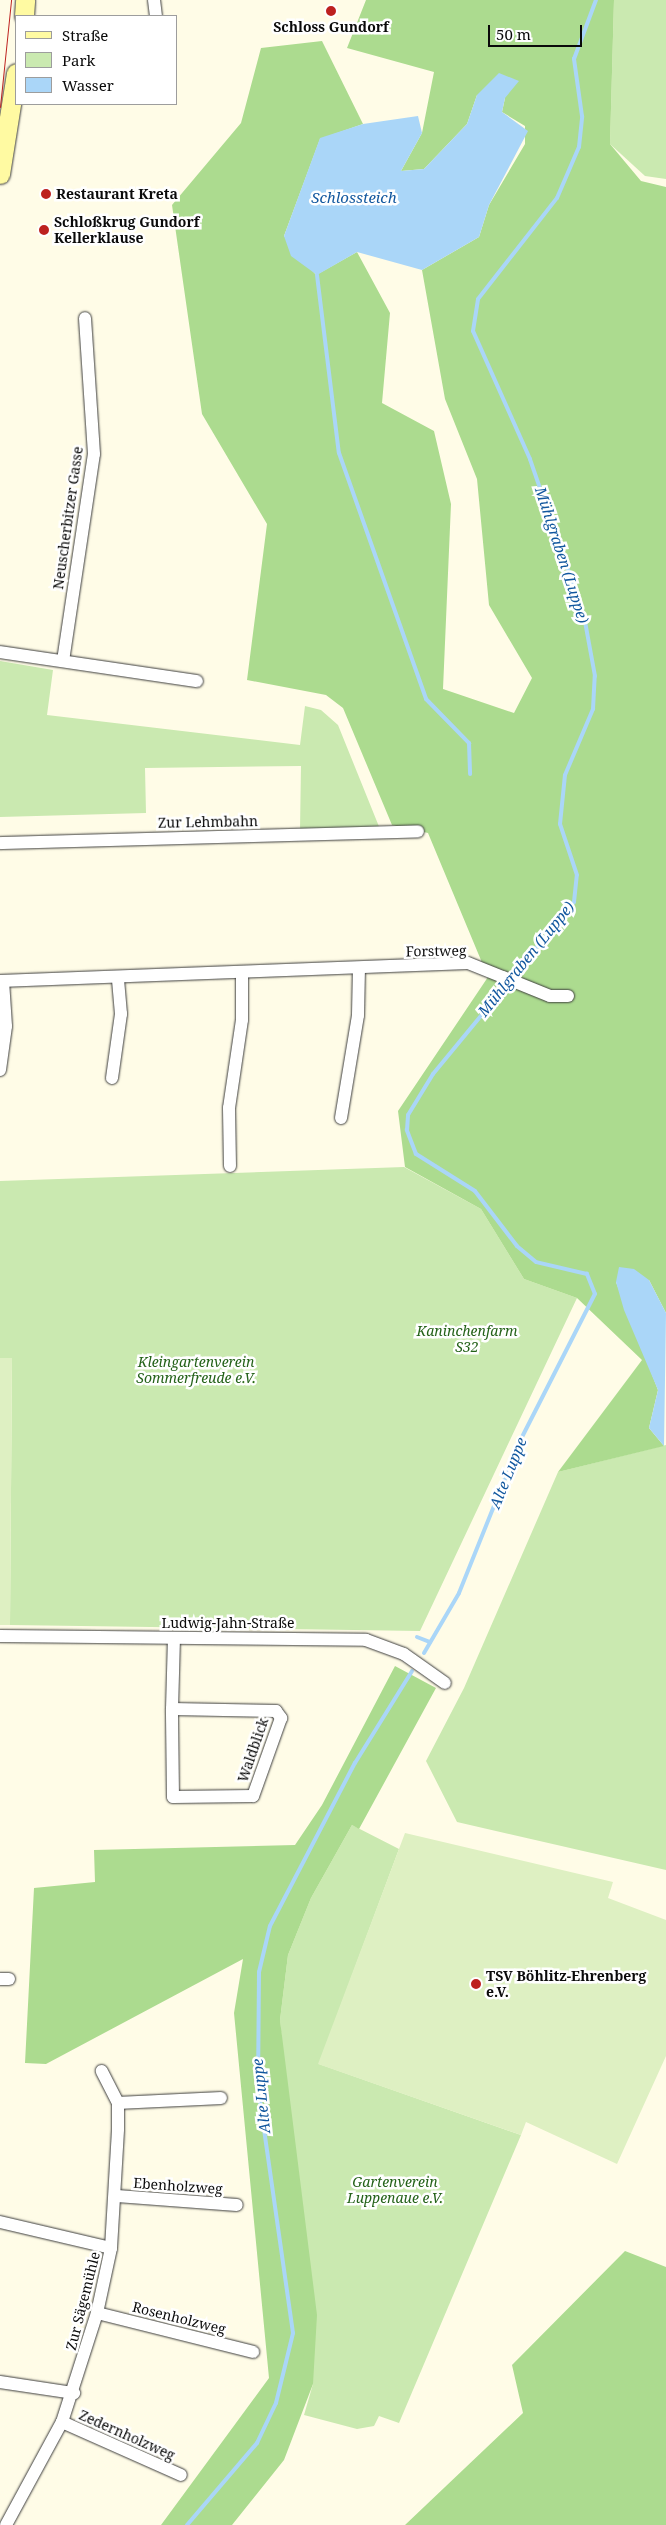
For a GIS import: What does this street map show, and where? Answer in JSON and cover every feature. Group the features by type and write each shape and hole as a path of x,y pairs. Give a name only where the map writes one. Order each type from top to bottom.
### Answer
{"street":[{"path":"24,15 25,0"},
{"path":"154,0 156,15"},
{"path":"0,174 15,80"},
{"name":"Neuscherbitzer Gasse","path":"63,661 94,454 85,318"},
{"path":"0,652 197,681"},
{"name":"Zur Lehmbahn","path":"0,843 418,832"},
{"name":"Forstweg","path":"0,1070 6,1026 2,981 242,974 468,963 550,996 568,996"},
{"path":"341,1118 358,1015 359,969"},
{"path":"230,1166 229,1108 242,1020 242,974"},
{"path":"112,1078 121,1014 118,978"},
{"name":"Ludwig-Jahn-Straße","path":"0,1636 366,1640 404,1654 445,1682"},
{"name":"Waldblick","path":"172,1709 276,1711 281,1718 253,1796 173,1797 172,1709 174,1639"},
{"name":"Zur Sägemühle","path":"6,2525 62,2422 74,2393 97,2313 111,2248 116,2196 118,2103 102,2071"},
{"path":"118,2103 221,2098"},
{"name":"Ebenholzweg","path":"116,2196 237,2205"},
{"path":"0,2222 111,2248"},
{"name":"Rosenholzweg","path":"97,2313 253,2352"},
{"path":"0,2382 74,2393"},
{"name":"Zedernholzweg","path":"62,2422 181,2475"}],"green space":[{"path":"366,0 614,0 610,144 641,181 666,187 666,1313 649,1280 616,1282 658,1390 649,1428 664,1446 558,1472 642,1360 577,1298 524,1279 481,1209 405,1167 398,1111 488,977 428,833 392,825 343,708 326,695 247,680 267,524 202,414 172,205 241,123 261,48 322,41 363,124 320,139 284,236 316,275 357,252 390,313 382,403 434,431 451,504 443,689 514,713 532,678 489,605 477,479 445,399 422,270 479,237 489,205 525,144 525,126 502,112 505,98 477,95 467,124 424,169 401,171 422,133 434,72 347,48"},
{"path":"614,0 666,0 666,179 645,176 610,144"},
{"path":"0,661 53,670 47,715 300,745 305,706 321,710 338,725 380,829 300,830 301,766 145,768 146,813 0,817"},
{"name":"Kleingartenverein Sommerfreude e.V.","path":"404,1167 481,1209 524,1279 577,1298 420,1631 10,1625 12,1358 0,1358 0,1181"},
{"path":"0,1358 12,1358 10,1625 0,1625"},
{"path":"666,1445 666,1870 457,1822 426,1761 464,1688 558,1472"},
{"path":"395,1666 436,1688 359,1829 352,1825 311,1898 288,1955 280,2020 317,2315 313,2384 284,2460 232,2525 161,2525 269,2378 234,2013 243,1959 46,2064 25,2063 34,1888 95,1882 94,1850 295,1845 322,1805"},
{"name":"Gartenverein Luppenaue e.V.","path":"352,1825 399,1849 319,2064 521,2135 399,2423 379,2416 374,2426 357,2429 304,2415 313,2384 280,2020 288,1955 311,1898"},
{"path":"405,1833 613,1882 608,1898 666,1920 666,2056 617,2164 526,2122 521,2135 318,2064"},
{"path":"625,2251 666,2267 666,2525 405,2525 523,2413 512,2365"}],"water":[{"name":"Schlossteich","path":"499,73 519,81 505,98 502,112 528,131 489,205 479,237 422,270 357,252 317,275 291,256 284,236 320,138 363,124 418,116 422,133 401,171 424,169 467,124 477,95"},
{"path":"619,1267 634,1269 649,1280 666,1313 664,1446 649,1428 658,1390 624,1310 616,1282"}],"waterway":[{"name":"Mühlgraben (Luppe)","path":"512,977 574,902 577,875 560,824 565,775 593,709 595,676 584,616 530,459 473,331 478,299 557,198 579,147 582,116 574,59 596,0"},
{"path":"317,275 339,453 426,699 469,743 470,774"},
{"name":"Mühlgraben (Luppe)","path":"424,1653 459,1593 521,1439 595,1294 587,1274 536,1262 517,1246 475,1191 416,1154 407,1130 408,1115 433,1074 508,983"},
{"path":"417,1637 430,1642"},
{"name":"Alte Luppe","path":"187,2525 257,2443 276,2403 293,2333 258,2088 259,1972 270,1926 355,1763 412,1671"}],"tram line":[{"path":"0,107 11,0"}],"place":[{"name":"Schloss Gundorf","path":"331,11"},
{"name":"Restaurant Kreta","path":"46,194"},
{"name":"Schloßkrug Gundorf Kellerklause","path":"44,230"},
{"name":"TSV Böhlitz-Ehrenberg e.V.","path":"476,1984"}],"park label":[{"name":"Kaninchenfarm S32","path":"467,1339"}]}
